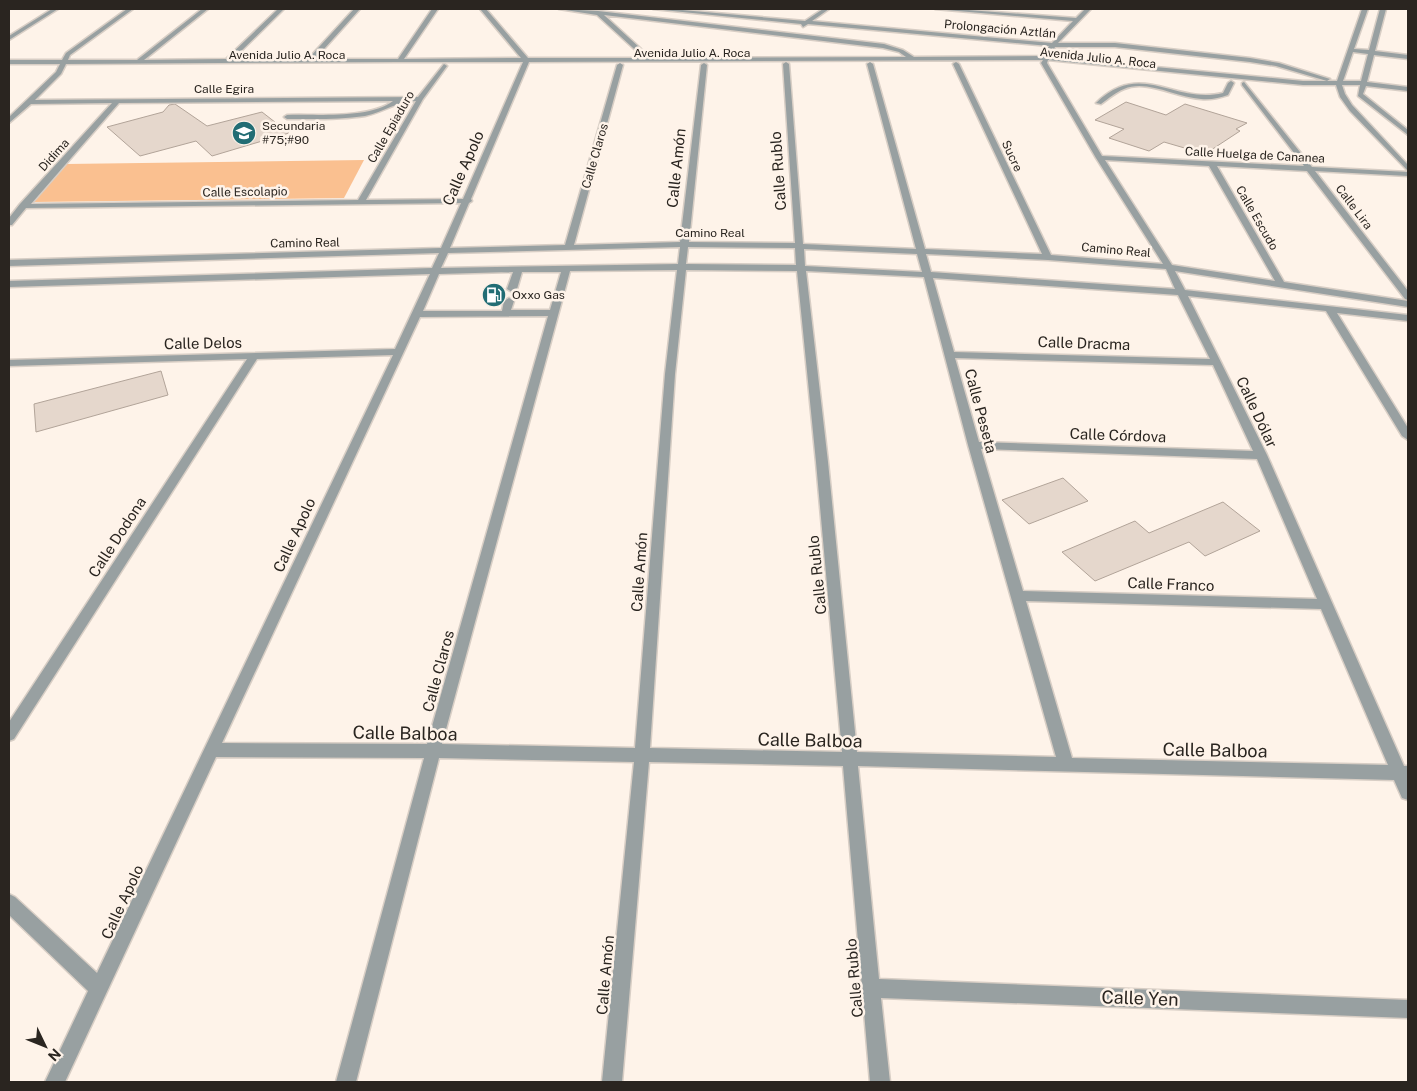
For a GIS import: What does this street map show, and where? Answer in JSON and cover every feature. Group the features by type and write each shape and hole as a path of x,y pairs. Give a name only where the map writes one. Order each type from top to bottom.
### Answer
{"street":[{"path":"9,38 55,9"},
{"path":"9,120 59,73 71,52 130,9"},
{"path":"139,61 205,9"},
{"path":"228,61 281,9"},
{"path":"310,60 357,9"},
{"path":"398,61 435,9"},
{"path":"483,9 526,63"},
{"path":"562,9 884,46 901,51 912,58"},
{"name":"Prolongación Aztlán","path":"656,9 1053,45 1115,45 1250,60 1277,64 1338,88"},
{"path":"789,35 826,9"},
{"path":"938,9 1077,20"},
{"path":"995,14 1001,9"},
{"path":"1044,60 1053,45 1088,9"},
{"path":"1365,9 1338,88 1352,110 1408,169"},
{"path":"1383,9 1372,53 1361,86 1362,97 1408,133"},
{"path":"598,13 650,60"},
{"path":"9,33 17,33"},
{"path":"1350,50 1408,57"},
{"name":"Avenida Julio A. Roca","path":"9,62 62,65 444,66 650,60 912,58 1044,60 1302,83 1338,88 1374,86 1408,89"},
{"name":"Avenida Julio A. Roca","path":"9,68 139,61 310,60 704,65 956,64 1044,60 1304,91"},
{"name":"Calle Dólar","path":"1044,60 1100,158 1169,267 1217,362 1261,455 1325,604 1403,772 1408,793"},
{"name":"Calle Apolo","path":"55,1082 417,314 443,252 468,201 526,63"},
{"name":"Calle Rublo","path":"786,64 801,268 851,759 880,1082"},
{"name":"Calle Peseta","path":"870,64 974,445 1066,765"},
{"name":"Sucre","path":"956,64 1048,258"},
{"name":"Calle Claros","path":"569,248 620,65"},
{"name":"Calle Amón","path":"612,1082 642,755 670,374 704,65"},
{"name":"Calle Epiaduro","path":"361,202 420,99 444,66"},
{"path":"1099,103 1122,87 1130,85 1216,99 1226,94 1230,83"},
{"name":"Calle Lira","path":"1244,84 1408,297"},
{"path":"287,117 364,114 395,105 400,99"},
{"name":"Calle Egira","path":"28,102 420,99"},
{"name":"Didima","path":"9,223 117,102"},
{"path":"1387,118 1401,119"},
{"name":"Calle Huelga de Cananea","path":"1100,158 1408,174"},
{"name":"Calle Escudo","path":"1212,164 1281,284"},
{"name":"Calle Escolapio","path":"23,206 468,201"},
{"name":"Camino Real","path":"9,262 443,252 684,244 799,246 920,250 1169,267 1408,304"},
{"path":"9,284 436,271 681,267 801,268 927,274 1182,292 1408,318"},
{"name":"Calle Claros","path":"346,1082 433,751 566,269"},
{"path":"512,289 518,270"},
{"path":"506,313 509,301"},
{"path":"1329,308 1408,436"},
{"path":"417,314 554,313"},
{"name":"Calle Delos","path":"9,363 398,352"},
{"name":"Calle Dracma","path":"950,355 1217,362"},
{"name":"Calle Dodona","path":"9,734 253,357"},
{"name":"Calle Córdova","path":"974,445 1261,455"},
{"name":"Calle Franco","path":"1017,596 1325,604"},
{"name":"Calle Balboa","path":"211,750 433,751 1403,772"},
{"path":"9,903 100,989"},
{"name":"Calle Yen","path":"872,988 1408,1009"}],"shaded area":[{"path":"364,160 344,198 33,202 66,164"}],"building":[{"path":"1126,102 1166,115 1185,104 1247,123 1236,129 1240,131 1205,154 1164,142 1149,151 1109,138 1124,129 1095,120"},
{"path":"175,104 207,126 262,112 289,133 212,156 196,141 140,156 107,127 163,112 169,105"},
{"path":"161,371 168,395 36,432 34,404"},
{"path":"1063,478 1088,501 1029,524 1002,500"},
{"path":"1223,502 1260,531 1205,556 1189,542 1095,581 1062,552 1135,521 1149,533"}],"place":[{"name":"Secundaria #75;#90","path":"244,133"},
{"name":"Oxxo Gas","path":"494,295"}]}
